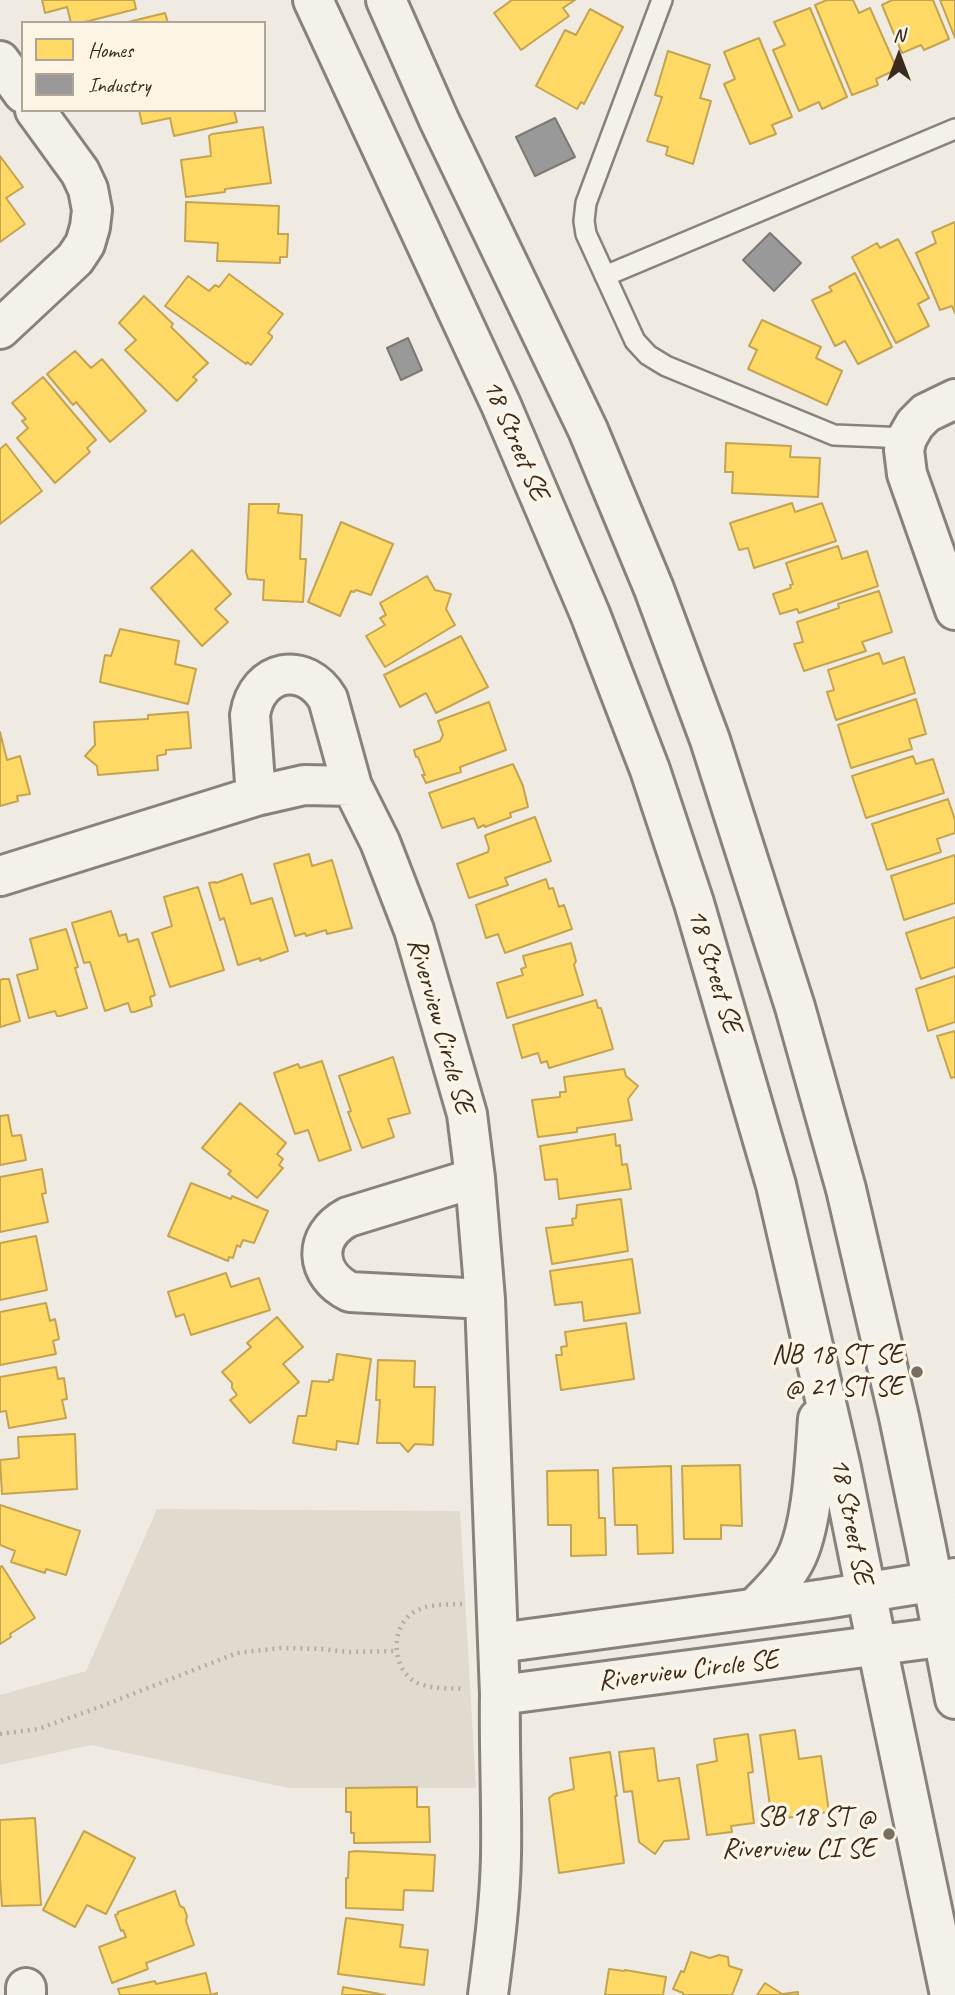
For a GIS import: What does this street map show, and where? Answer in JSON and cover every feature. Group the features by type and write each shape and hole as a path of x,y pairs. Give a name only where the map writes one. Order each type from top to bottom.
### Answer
{"main road":[{"name":"18 Street SE","path":"313,0 501,405 590,614 650,769 694,903 776,1185 861,1560 950,1995"},
{"path":"386,0 439,120 588,430 653,589 710,740 796,1007 846,1189 899,1417 944,1580 955,1699"},
{"path":"0,61 21,90"},
{"path":"0,328 75,259 85,244 90,228 92,209 88,189 80,172 36,112"},
{"path":"955,399 926,413 915,424 904,450 907,474 955,610"},
{"name":"Riverview Circle SE","path":"256,796 250,715 257,692 264,684 286,674 312,680 328,699 352,786 380,842 414,930 467,1114 485,1299 499,1643 501,1857 497,1931 488,1995"},
{"path":"0,876 256,796 304,785 352,786"},
{"path":"475,1178 348,1217 329,1231 322,1254 330,1277 350,1292 485,1299"},
{"path":"757,1606 782,1580 796,1559 806,1527 815,1469 821,1379"},
{"name":"Riverview Circle SE","path":"499,1643 757,1606 825,1599 944,1580"},
{"name":"Riverview Circle SE","path":"500,1695 949,1635"}],"lane":[{"path":"662,0 586,203 584,221 586,234 635,341 648,355 666,366 834,435 907,438"},
{"path":"605,276 955,129"}],"path":[{"path":"470,1604 431,1605 413,1613 398,1636 396,1651 402,1669 417,1683 500,1695"},
{"path":"0,1734 38,1729 97,1709 237,1653 281,1648 322,1648 348,1652 396,1651"}],"shaded area":[{"path":"157,1509 460,1511 476,1788 288,1788 91,1745 0,1765 0,1695 86,1671"}],"building: Homes":[{"path":"42,0 134,0 136,9 89,21 70,21 67,7 45,13"},
{"path":"512,0 575,0 563,8 569,16 521,50 494,13"},
{"path":"827,0 853,0 859,13 870,8 897,69 876,79 878,85 852,95 815,5"},
{"path":"892,0 933,0 949,39 924,50 921,45 902,53 882,5"},
{"path":"940,0 955,0 955,38"},
{"path":"810,8 847,97 822,109 819,102 799,111 773,50 785,45 774,22"},
{"path":"590,9 623,27 584,104 581,102 577,109 536,86 565,30 576,35"},
{"path":"165,13 167,21 132,21"},
{"path":"759,38 792,117 772,125 776,134 750,144 724,84 735,79 724,52"},
{"path":"668,51 710,65 700,98 711,101 693,164 666,155 668,147 647,141 662,97 655,95"},
{"path":"139,112 234,112 237,122 174,136 170,118 142,124"},
{"path":"263,127 271,183 186,197 181,160 211,156 209,136 212,134"},
{"path":"0,156 23,187 6,198 25,224 0,242"},
{"path":"186,202 279,206 278,234 288,234 287,257 280,257 280,263 217,261 218,243 185,241"},
{"path":"955,222 955,313 952,306 940,310 916,253 936,243 932,232"},
{"path":"898,239 929,298 918,304 929,326 896,343 852,257 877,243 880,248"},
{"path":"855,273 892,347 858,364 845,341 835,346 812,300 832,291 829,287"},
{"path":"229,274 283,314 268,333 272,338 251,365 165,306 188,276 209,291 215,285 219,287"},
{"path":"144,296 208,363 193,377 197,380 177,401 125,350 136,340 119,323"},
{"path":"762,320 821,347 816,358 842,371 827,405 748,369 757,350 749,346"},
{"path":"75,351 91,368 102,359 146,411 110,442 76,402 73,405 47,374"},
{"path":"43,377 96,440 87,448 90,452 55,483 17,438 28,428 22,421 26,419 12,403"},
{"path":"726,443 791,446 790,457 820,458 818,497 732,493 733,472 725,472"},
{"path":"6,444 42,491 0,524 0,449"},
{"path":"792,503 795,512 822,503 836,541 754,568 748,548 739,550 730,523"},
{"path":"249,504 279,504 278,513 302,515 300,559 306,559 303,602 263,600 264,580 248,579"},
{"path":"341,522 393,544 371,595 351,591 340,616 308,602"},
{"path":"838,546 842,559 867,551 878,586 799,613 797,609 780,614 773,594 791,588 790,585 793,584 786,563"},
{"path":"192,550 231,594 215,609 228,622 202,646 151,588"},
{"path":"427,576 435,590 451,594 446,609 455,625 385,667 366,636 385,625 380,618 386,615 380,603"},
{"path":"879,591 892,632 862,642 866,651 804,671 794,644 803,642 797,622 839,608 838,604"},
{"path":"120,629 179,641 175,664 196,669 188,704 100,682 105,655 111,656"},
{"path":"461,636 488,687 436,713 426,693 400,707 384,675"},
{"path":"879,653 883,664 904,657 915,693 836,720 827,692 834,690 828,670"},
{"path":"916,699 926,734 909,739 912,749 851,768 838,725"},
{"path":"489,702 506,750 460,767 461,772 426,783 414,750 440,741 443,735 438,721"},
{"path":"188,712 191,748 166,750 166,754 157,756 158,770 98,775 97,766 85,756 95,745 94,722 148,719 148,715"},
{"path":"0,732 7,760 20,756 30,794 17,796 18,801 0,806"},
{"path":"913,756 916,764 933,759 944,793 866,818 852,776"},
{"path":"513,764 523,786 528,807 510,813 511,817 485,827 484,825 478,828 474,818 442,828 429,793"},
{"path":"948,799 955,820 955,833 937,839 941,852 887,870 872,824"},
{"path":"535,817 551,861 505,878 508,885 469,898 457,864 488,852 486,835"},
{"path":"309,854 312,866 332,860 352,928 327,934 326,930 295,936 274,864"},
{"path":"955,855 955,903 904,920 891,876"},
{"path":"242,874 251,904 272,898 288,951 238,965 224,918 220,920 209,883"},
{"path":"546,879 549,889 553,888 559,907 564,905 572,929 505,953 498,934 486,938 476,905"},
{"path":"198,887 224,970 170,987 152,933 172,926 164,897"},
{"path":"111,911 119,936 126,934 128,942 138,939 155,995 150,997 152,1006 134,1012 131,1012 128,1003 105,1011 90,962 84,963 72,923"},
{"path":"955,917 955,967 921,979 906,933"},
{"path":"66,929 87,1008 60,1016 57,1016 55,1011 29,1018 17,975 38,969 30,939"},
{"path":"571,943 583,995 507,1018 497,983 523,975 521,969 526,967 523,956"},
{"path":"955,976 955,1022 928,1031 916,989"},
{"path":"9,979 20,1021 0,1027 0,980"},
{"path":"596,1000 598,1008 601,1008 613,1049 549,1068 547,1061 541,1063 538,1053 522,1058 513,1025"},
{"path":"955,1031 955,1077 951,1078 937,1036"},
{"path":"393,1057 410,1113 388,1119 394,1137 362,1148 348,1112 351,1111 339,1076"},
{"path":"322,1061 351,1150 319,1161 308,1130 295,1134 274,1073 298,1064 300,1068"},
{"path":"624,1069 626,1076 638,1086 628,1099 632,1120 538,1137 532,1100 560,1097 560,1092 566,1092 564,1077"},
{"path":"240,1103 286,1143 277,1154 283,1159 279,1165 283,1168 257,1198 228,1174 231,1171 202,1148"},
{"path":"8,1115 12,1136 21,1135 26,1160 0,1165 0,1116"},
{"path":"615,1134 616,1146 620,1145 622,1165 627,1164 631,1189 559,1199 557,1179 545,1180 540,1146"},
{"path":"42,1169 46,1193 42,1194 48,1222 0,1232 0,1177"},
{"path":"191,1183 268,1211 254,1243 243,1240 240,1247 237,1245 233,1258 229,1257 228,1261 168,1236"},
{"path":"621,1199 628,1251 552,1264 546,1228 573,1225 572,1219 576,1218 577,1205"},
{"path":"36,1236 47,1290 0,1300 0,1243"},
{"path":"632,1259 640,1313 584,1321 582,1302 555,1305 550,1271"},
{"path":"226,1273 231,1287 259,1278 270,1310 191,1335 184,1314 176,1317 168,1292"},
{"path":"46,1303 50,1321 55,1319 59,1339 53,1341 56,1354 0,1365 0,1312"},
{"path":"277,1317 303,1347 283,1364 299,1382 250,1423 230,1400 237,1395 232,1383 222,1372 251,1347 247,1343"},
{"path":"626,1323 634,1379 561,1390 556,1355 562,1355 561,1347 567,1346 565,1332"},
{"path":"337,1354 371,1359 358,1444 337,1441 336,1450 293,1443 298,1416 306,1416 312,1381 333,1380"},
{"path":"378,1360 415,1361 414,1387 435,1387 433,1445 415,1444 408,1452 400,1443 377,1443 380,1400 376,1400"},
{"path":"56,1367 58,1379 64,1378 67,1399 62,1400 66,1418 9,1428 6,1411 0,1412 0,1377"},
{"path":"75,1434 77,1489 2,1494 0,1460 19,1458 18,1437"},
{"path":"740,1465 742,1526 721,1525 721,1539 684,1539 682,1466"},
{"path":"671,1466 673,1553 638,1554 637,1525 615,1525 613,1468"},
{"path":"598,1470 599,1518 605,1518 606,1555 571,1556 571,1525 548,1525 547,1471"},
{"path":"0,1505 80,1531 66,1575 46,1569 45,1573 11,1562 15,1551 0,1545"},
{"path":"2,1566 35,1618 0,1644 0,1567"},
{"path":"795,1730 799,1759 821,1756 829,1812 772,1820 760,1735"},
{"path":"748,1734 753,1772 748,1773 754,1823 731,1826 732,1832 707,1835 697,1765 717,1761 714,1739"},
{"path":"654,1748 658,1781 679,1778 689,1839 664,1841 655,1854 639,1842 632,1791 624,1792 619,1752"},
{"path":"610,1752 624,1863 559,1873 549,1798 574,1789 570,1758"},
{"path":"417,1787 417,1807 429,1807 430,1842 354,1843 351,1812 346,1812 346,1788"},
{"path":"35,1818 41,1905 2,1906 0,1820"},
{"path":"84,1831 135,1858 106,1914 87,1905 75,1927 43,1910"},
{"path":"349,1852 435,1855 433,1891 404,1890 403,1910 346,1908"},
{"path":"175,1891 187,1916 186,1921 194,1945 146,1963 148,1969 112,1983 99,1947 126,1937 115,1915"},
{"path":"346,1918 403,1925 400,1947 428,1950 424,1985 338,1974"},
{"path":"691,1952 710,1958 719,1955 728,1957 729,1966 742,1970 732,1995 683,1995 673,1989 681,1971 684,1972"},
{"path":"609,1969 666,1977 663,1995 605,1995"},
{"path":"206,1973 211,1995 120,1995 118,1989 155,1981 156,1984"},
{"path":"765,1983 782,1994 798,1992 798,1995 757,1995"},
{"path":"343,1987 385,1995 342,1995"}],"building: Industry":[{"path":"555,118 575,157 535,176 516,137"},
{"path":"770,233 801,263 774,291 743,260"},
{"path":"408,338 422,370 401,380 387,348"}],"place":[{"name":"NB 18 ST SE @ 21 ST SE","path":"917,1372"},
{"name":"SB 18 ST @ Riverview CI SE","path":"889,1834"}]}
